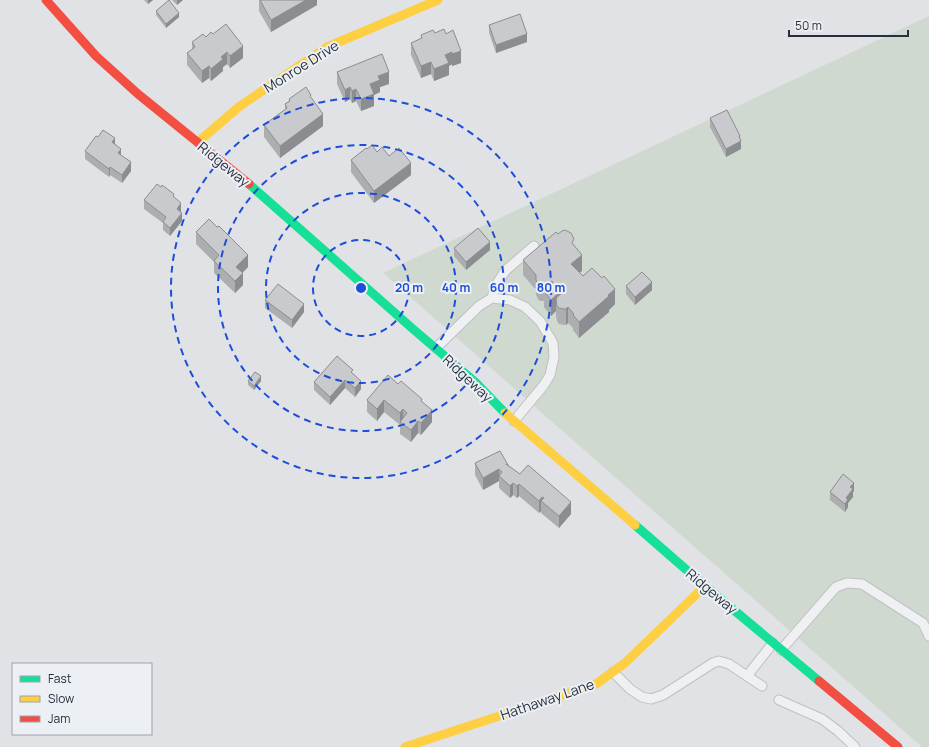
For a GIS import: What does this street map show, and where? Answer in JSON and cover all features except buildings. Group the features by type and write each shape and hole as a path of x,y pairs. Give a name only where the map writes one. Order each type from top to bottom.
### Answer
{"street":[{"name":"Ridgeway","path":"46,0 96,56 138,94 244,180 475,382 514,421 705,586 898,747"},
{"name":"Monroe Drive","path":"198,142 240,106 327,47 438,0"},
{"name":"Hathaway Lane","path":"405,747 596,684 625,662 705,586"}],"lane":[{"path":"492,298 495,287 505,271 534,246"},
{"path":"436,348 479,306 492,298 510,300 525,307 540,321 553,343 554,357 550,375 539,392 514,421"},
{"path":"781,650 836,587 847,583 862,584 923,623 929,636"},
{"path":"747,676 773,643"},
{"path":"613,672 630,690 642,697 650,699 663,695 713,663 719,661 729,664 762,686"},
{"path":"779,700 822,719 838,731 855,747"}],"shaded area":[{"path":"929,16 929,747 922,747 383,273"}],"traffic: fast":[{"path":"249,184 475,382 505,413"},
{"path":"635,525 705,586 819,681"}],"traffic: slow":[{"path":"198,142 240,106 327,47 438,0"},
{"path":"505,413 635,525"},
{"path":"405,747 596,684 625,663 705,586"}],"traffic: jam":[{"path":"46,0 96,56 138,94 249,184"},
{"path":"819,681 898,747"}]}
